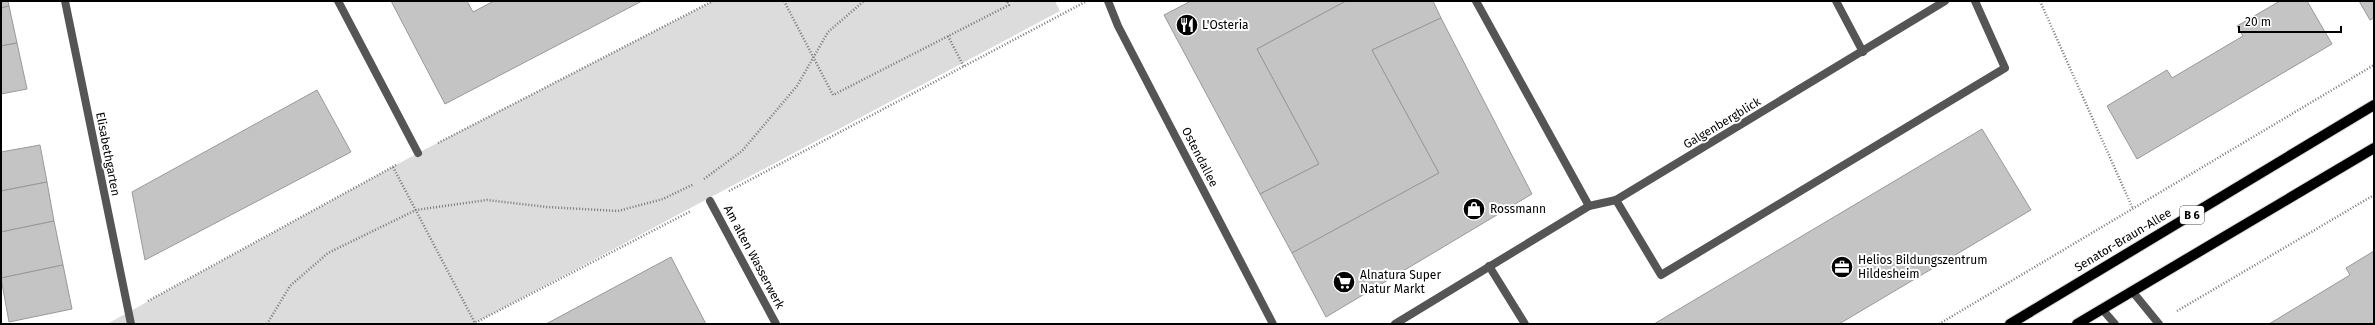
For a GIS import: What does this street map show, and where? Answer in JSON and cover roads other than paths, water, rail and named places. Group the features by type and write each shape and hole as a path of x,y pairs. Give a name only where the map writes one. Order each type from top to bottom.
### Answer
{"main road":[{"name":"Senator-Braun-Allee","path":"2010,324 2374,105"},
{"path":"2076,324 2374,148"}],"street":[{"name":"Elisabethgarten","path":"65,1 131,324"},
{"path":"338,1 418,153"},
{"name":"Ostendallee","path":"1108,1 1122,33 1273,324"},
{"path":"1476,1 1589,206"},
{"path":"1836,1 1863,52"},
{"name":"Galgenbergblick","path":"1395,324 1589,206 1616,200 1946,1"},
{"path":"1616,200 1661,275 2005,68 1975,1"},
{"name":"Am alten Wasserwerk","path":"710,201 776,324"},
{"path":"1490,266 1525,324"},
{"path":"2132,291 2159,323"},
{"path":"2102,308 2115,324"}],"place":[{"name":"L'Osteria","path":"1187,25"},
{"name":"Rossmann","path":"1474,209"},
{"name":"Helios Bildungszentrum Hildesheim","path":"1842,267"},
{"name":"Alnatura Super Natur Markt","path":"1344,282"}]}
